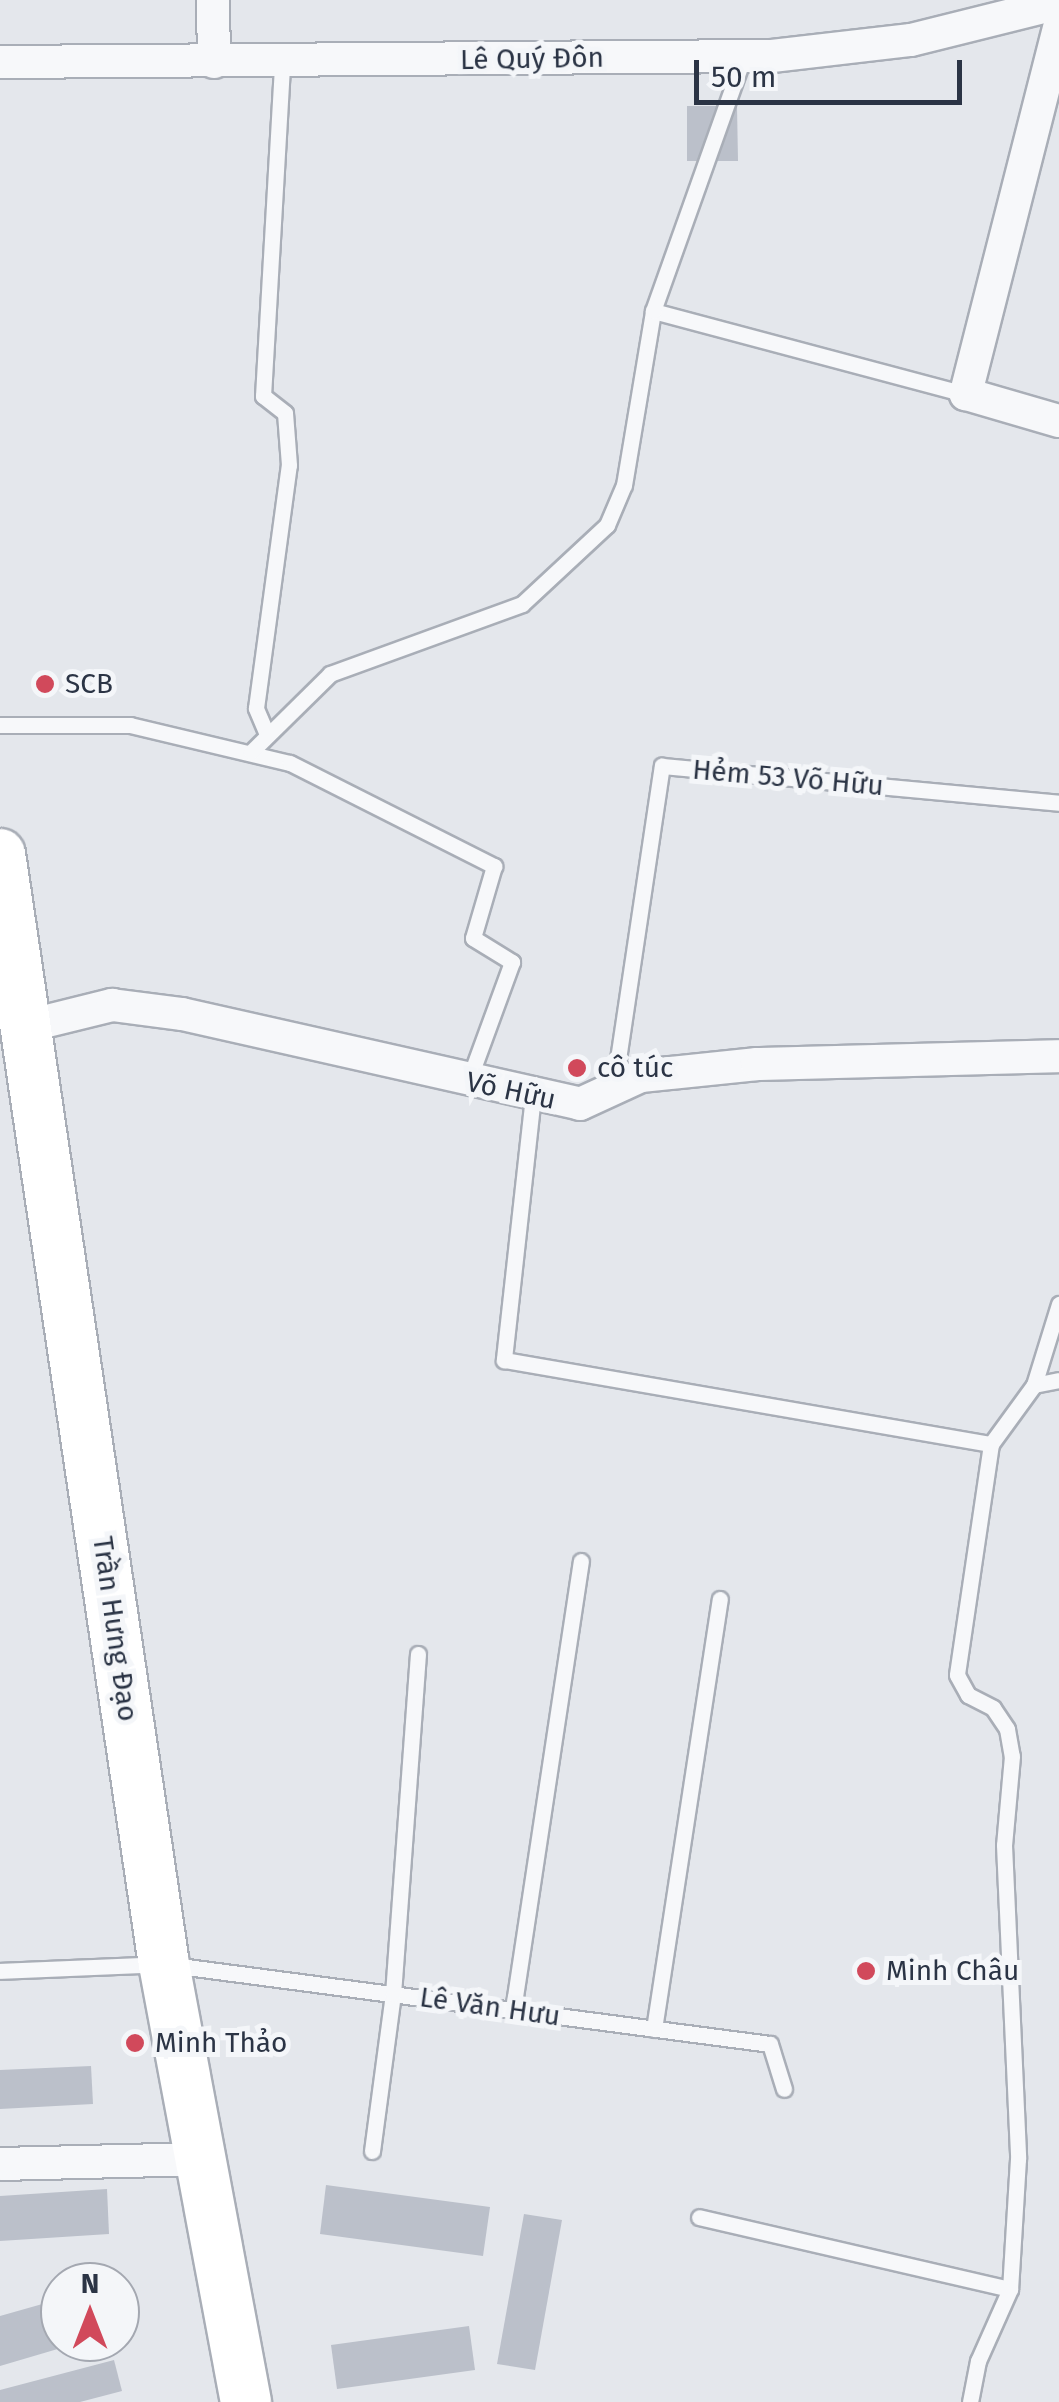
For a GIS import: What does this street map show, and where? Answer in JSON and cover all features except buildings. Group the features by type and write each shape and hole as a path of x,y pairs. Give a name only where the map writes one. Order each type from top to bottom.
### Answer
{"main road":[{"name":"Trần Hưng Đạo","path":"0,854 16,1006 164,1964 246,2402"}],"street":[{"path":"213,0 214,62"},
{"name":"Lê Quý Đôn","path":"0,62 744,56 910,40 1059,3"},
{"path":"1059,28 966,394 1059,421"},
{"name":"Võ Hữu","path":"16,1006 112,1005 182,1014 468,1082 580,1104 641,1076 756,1064 1059,1056"},
{"path":"0,2164 201,2159"}],"lane":[{"path":"250,752 266,732 330,674 522,604 607,525 624,485 653,311 744,56"},
{"path":"266,732 256,708 289,465 284,413 264,396 282,62"},
{"path":"653,311 966,394"},
{"path":"0,725 130,725 290,763 494,866 473,938 512,962 468,1082"},
{"name":"Hẻm 53 Võ Hữu","path":"614,1088 662,766 1059,802"},
{"path":"534,1096 504,1360 991,1444"},
{"path":"970,2402 978,2361 1010,2290 1018,2158 1004,1845 1012,1756 1007,1730 993,1708 968,1695 958,1675 991,1444 1034,1385 1059,1304"},
{"path":"1034,1385 1059,1380"},
{"path":"513,2010 581,1560"},
{"path":"654,2029 720,1598"},
{"path":"372,2152 394,1994 418,1654"},
{"name":"Lê Văn Hưu","path":"0,1971 164,1964 770,2044 784,2089"},
{"path":"699,2217 1010,2290"}],"place":[{"name":"SCB","path":"45,684"},
{"name":"cô túc","path":"577,1068"},
{"name":"Minh Châu","path":"866,1971"},
{"name":"Minh Thảo","path":"135,2043"}]}
